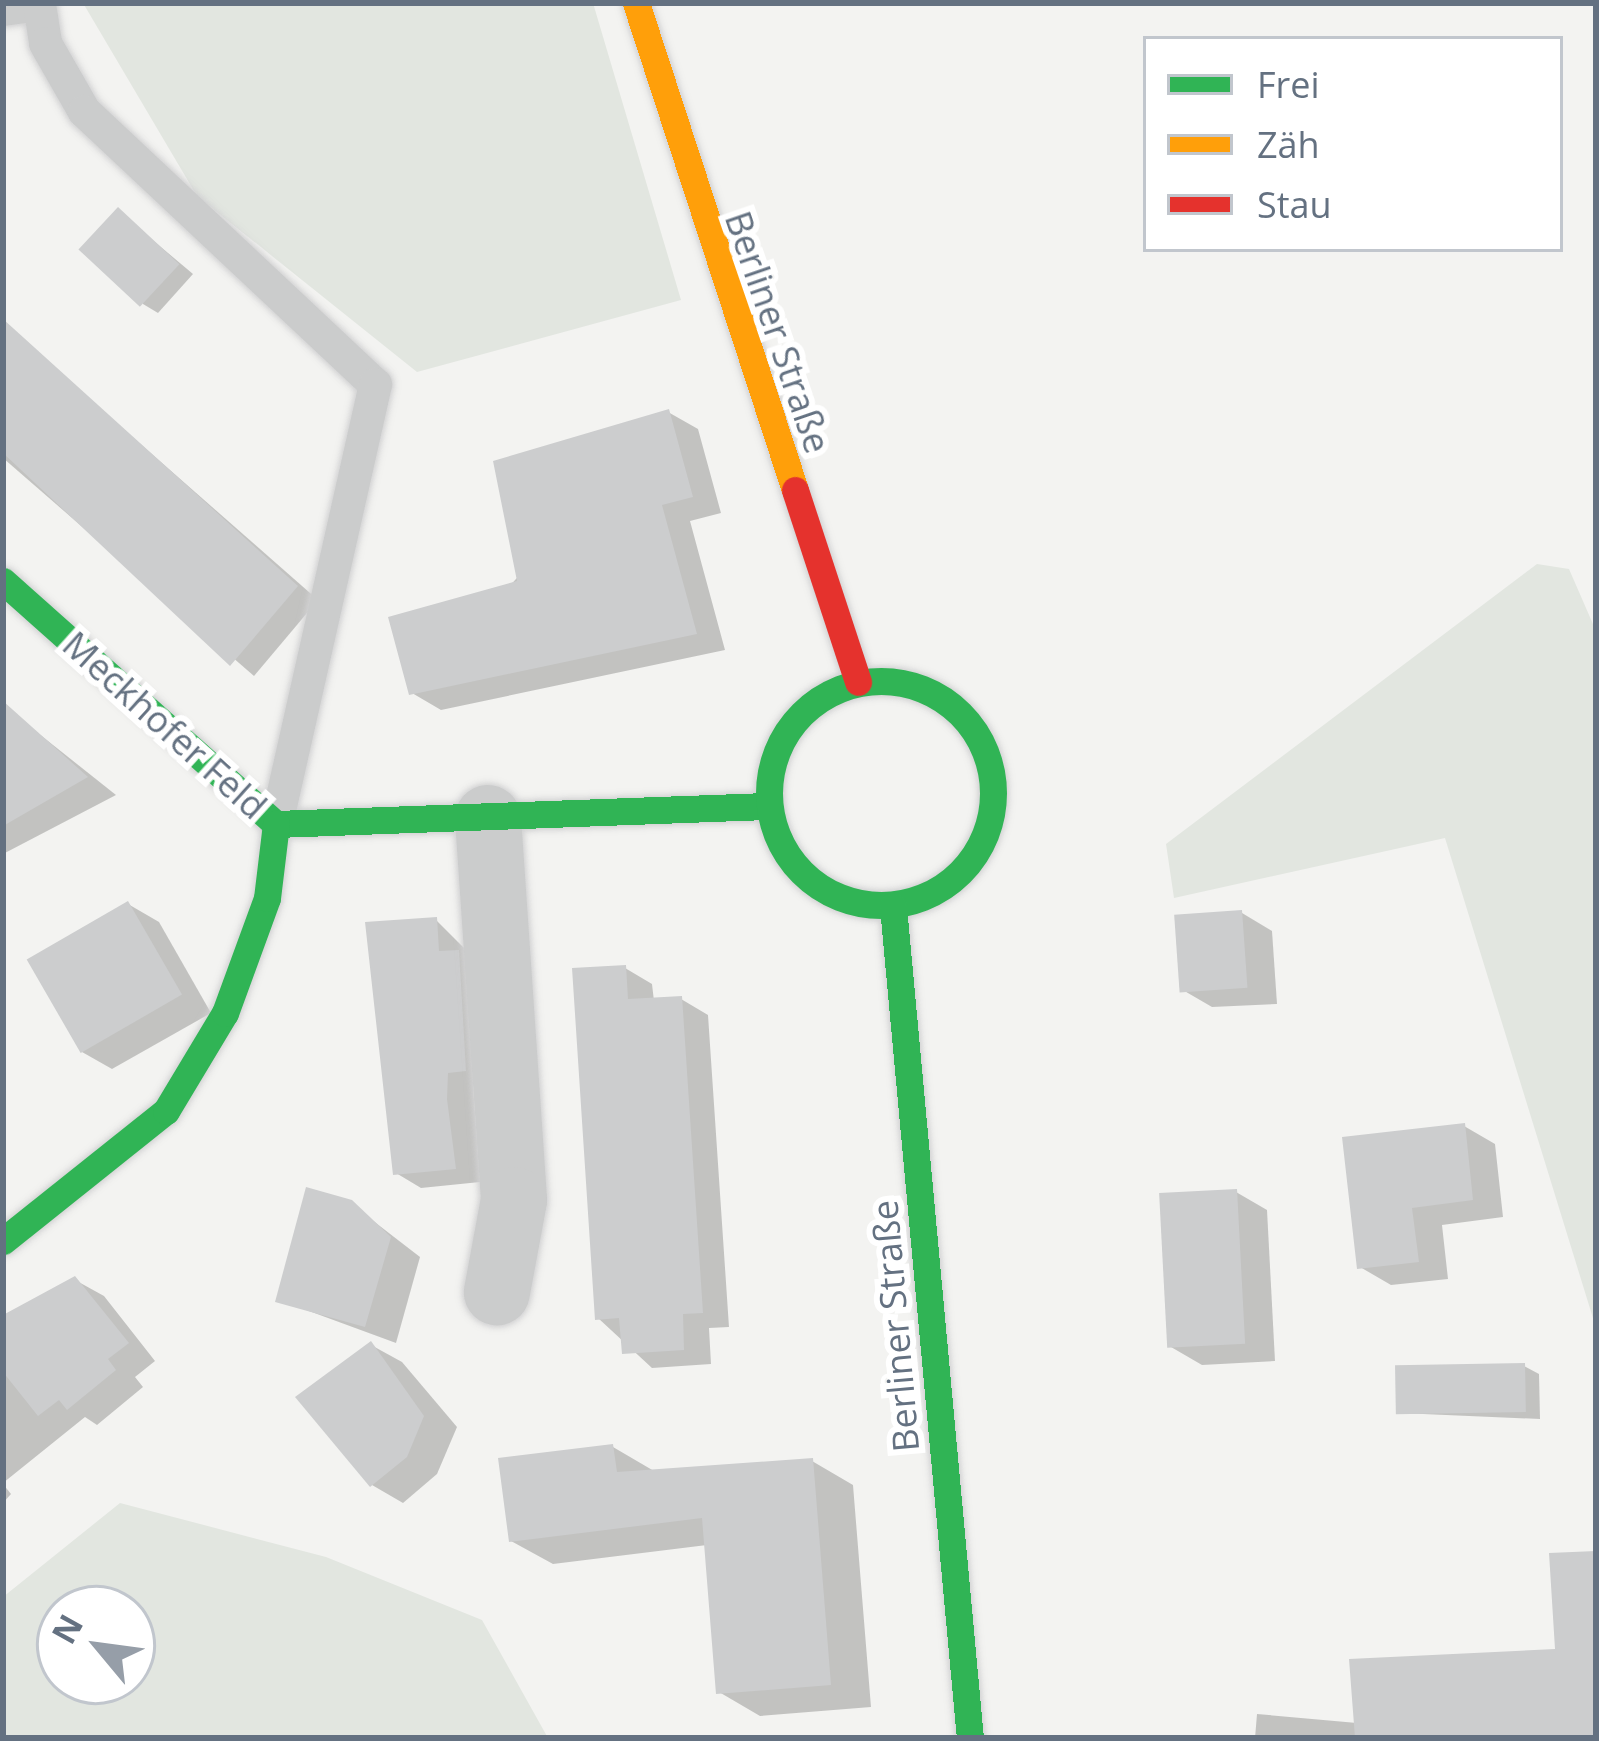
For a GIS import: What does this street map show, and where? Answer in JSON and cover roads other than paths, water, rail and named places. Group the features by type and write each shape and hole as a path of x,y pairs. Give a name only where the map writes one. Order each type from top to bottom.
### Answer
{"main road":[{"name":"Berliner Straße","path":"636,3 858,682"},
{"name":"Meckhofer Feld","path":"5,586 276,824 769,806"},
{"path":"896,680 965,716 994,788 970,861 942,888 892,907 832,895 801,873 769,806 780,742 826,694 858,682 896,680"},
{"path":"3,1241 166,1111 225,1013 267,898 276,824"},
{"name":"Berliner Straße","path":"892,907 970,1738"}],"street":[{"path":"488,818 514,1200 497,1292"}],"lane":[{"path":"3,9 39,4 45,43 84,111 375,384 276,824"}]}
